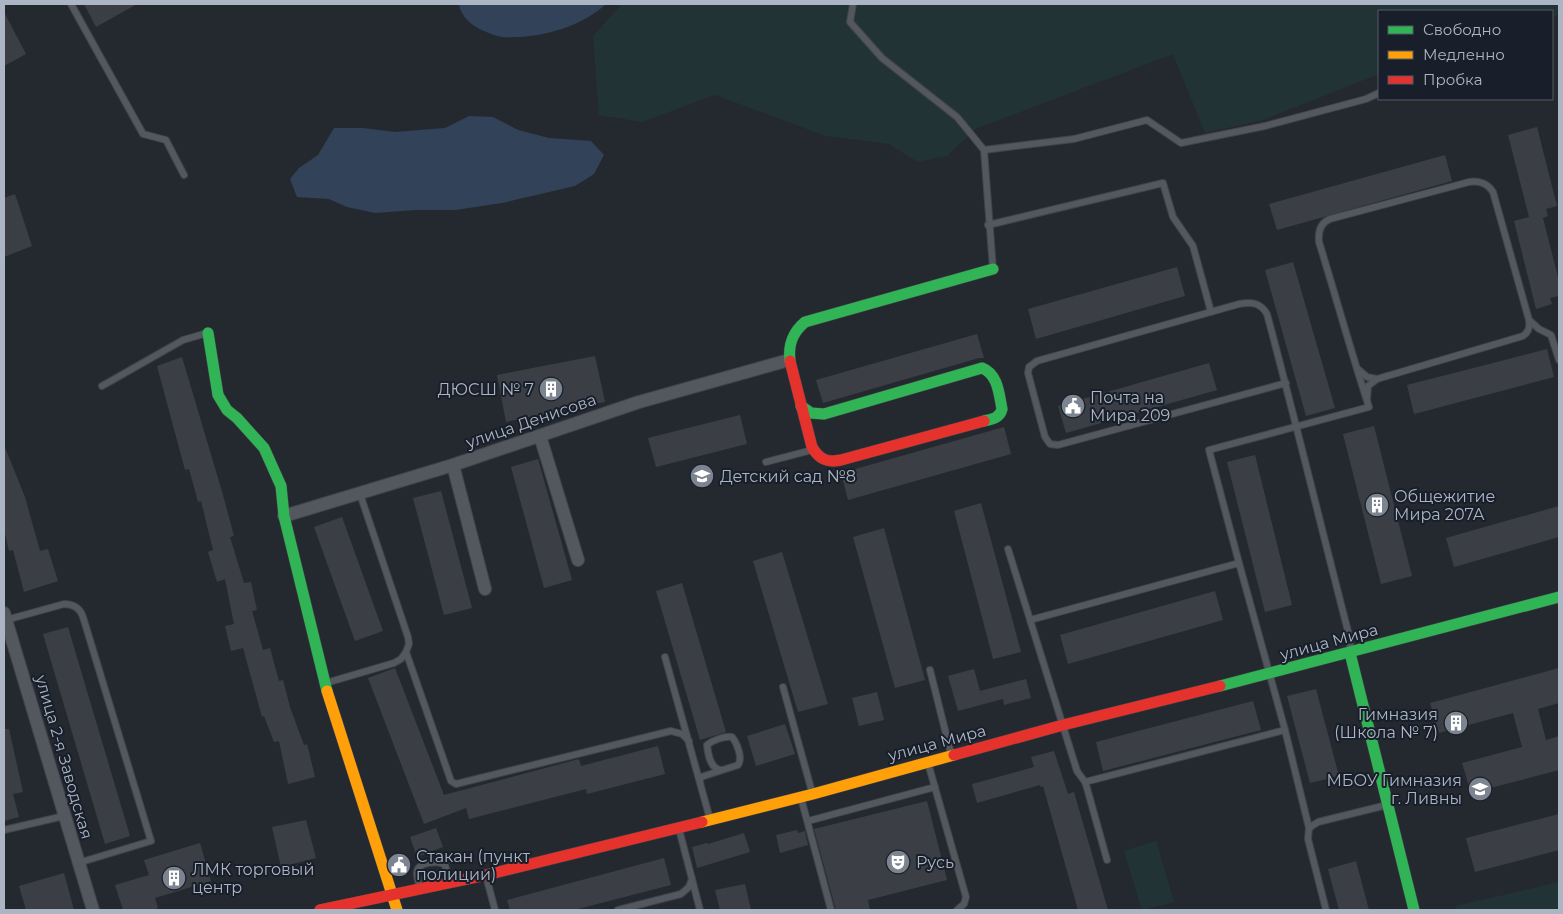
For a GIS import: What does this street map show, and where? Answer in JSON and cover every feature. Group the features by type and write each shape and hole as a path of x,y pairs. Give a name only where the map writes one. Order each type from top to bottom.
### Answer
{"street":[{"path":"809,434 814,421 824,414 980,368 988,370 993,375 1002,410 1001,415 996,418 833,462 821,459 814,450 809,434 801,406 789,360 789,348 793,333 805,322 993,269"},
{"path":"208,333 218,395 227,410 237,418 264,448 281,486 284,516 325,684 397,910"},
{"name":"улица Денисова","path":"284,516 453,465 639,402 789,360"},
{"path":"801,406 811,413 824,414"},
{"path":"540,436 578,560"},
{"path":"453,465 485,589"},
{"name":"улица Мира","path":"320,910 486,875 679,828 1063,725 1269,674 1559,597"},
{"name":"улица 2-я Заводская","path":"5,617 9,650 93,910"},
{"path":"1350,653 1414,910"}],"lane":[{"path":"72,4 143,134 166,140 184,174"},
{"path":"853,4 850,22 882,58 957,117 984,150 988,225 993,269"},
{"path":"984,150 1074,139 1147,120 1181,143 1265,126 1366,99 1378,93"},
{"path":"1326,910 1308,839 1309,828 1285,730 1209,450 1370,407 1319,242 1320,228 1324,222 1470,182 1476,181 1490,188 1493,192 1530,320 1529,330 1523,336 1377,378 1368,377 1358,368"},
{"path":"988,225 1163,183 1172,217 1193,246 1211,312"},
{"path":"1286,383 1063,444 1053,445 1046,441 1028,377 1029,367 1038,361 1249,302 1262,307 1267,314 1286,383 1297,426 1350,640 1350,653"},
{"path":"1530,320 1551,335 1559,360"},
{"path":"102,386 183,340 208,333"},
{"path":"1367,400 1368,386 1377,378"},
{"path":"766,462 814,450"},
{"path":"325,684 394,663 401,659 409,644 360,494"},
{"path":"1008,549 1077,771 1085,782 1107,860"},
{"path":"1030,620 1239,563"},
{"path":"5,617 64,604 73,605 78,608 83,617 151,841 78,863"},
{"path":"406,652 451,781 456,784 671,731 682,734 688,741"},
{"path":"665,657 710,820"},
{"path":"930,670 951,756"},
{"path":"783,687 807,795 808,821 831,910"},
{"path":"1085,782 1285,730"},
{"path":"700,783 702,776 738,765 740,762 735,741 732,737 710,742 707,745 713,766 716,770 721,770"},
{"path":"928,762 966,897 963,906 957,910"},
{"path":"808,821 935,787"},
{"path":"1309,828 1318,822 1388,805"},
{"path":"4,830 64,816"},
{"path":"679,828 700,910"},
{"path":"420,889 418,868 438,862 444,865 450,883"},
{"path":"486,875 495,910"},
{"path":"618,910 681,894 689,887 692,879"}],"shaded area":[{"path":"622,4 1559,4 1559,14 1553,17 1553,10 1378,10 1378,74 1263,120 1205,133 1173,54 975,129 947,156 918,162 889,144 826,136 715,95 642,122 599,115 593,36"},
{"path":"1156,841 1174,902 1142,910 1124,851"},
{"path":"1559,882 1559,910 1457,910 1456,906"}],"water":[{"path":"459,4 606,4 584,20 571,26 544,34 502,37 475,27 462,13"},
{"path":"469,116 493,117 518,130 549,138 591,141 604,155 594,174 575,186 502,203 455,210 375,213 347,207 329,199 297,197 290,179 299,168 318,155 334,128 363,128 395,132 445,128"}],"building":[{"path":"84,4 137,4 96,27"},
{"path":"4,12 26,54 4,66"},
{"path":"1537,127 1557,206 1546,209 1548,216 1543,218 1559,281 1559,296 1550,298 1552,304 1536,309 1514,221 1529,217 1508,135"},
{"path":"1445,155 1452,181 1277,230 1269,204"},
{"path":"15,194 32,246 4,257 4,198"},
{"path":"1293,262 1335,408 1306,416 1265,270"},
{"path":"1177,267 1185,296 1036,339 1028,309"},
{"path":"977,334 984,358 823,403 816,380"},
{"path":"1547,349 1554,377 1414,414 1407,385"},
{"name":"ДЮСШ № 7","path":"595,356 605,402 506,422 497,375"},
{"path":"182,357 223,495 234,536 230,537 244,583 251,582 257,610 252,611 263,650 270,648 279,681 283,680 290,707 304,745 307,744 315,777 288,784 279,741 274,742 264,716 262,717 243,648 231,651 225,626 234,624 225,579 217,582 208,552 213,550 201,501 198,502 189,469 185,470 157,366"},
{"path":"1209,363 1217,390 1066,433 1058,406"},
{"path":"740,415 747,444 656,467 648,438"},
{"name":"Общежитие Мира 207А","path":"1374,426 1412,576 1381,584 1343,434"},
{"path":"1004,427 1011,454 848,500 841,473"},
{"path":"4,445 25,497 40,551 48,549 58,581 24,592 13,550 9,551 4,529"},
{"path":"1255,455 1292,605 1265,612 1227,462"},
{"path":"538,459 572,580 544,588 511,467"},
{"path":"441,491 472,608 444,615 413,498"},
{"path":"981,503 1021,652 993,659 954,511"},
{"path":"1559,506 1559,537 1454,567 1446,538"},
{"path":"342,517 383,631 355,641 314,527"},
{"path":"884,528 925,680 895,688 853,537"},
{"path":"782,552 828,704 798,712 753,561"},
{"path":"682,583 726,732 700,740 656,591"},
{"path":"1215,591 1223,620 1068,664 1060,635"},
{"path":"68,627 130,836 105,844 43,634"},
{"path":"395,668 444,795 579,759 581,766 658,746 665,774 587,794 586,789 469,819 466,808 424,824 368,678"},
{"name":"Гимназия (Школа № 7)","path":"1559,668 1559,703 1538,709 1546,740 1559,736 1559,770 1471,793 1462,763 1522,747 1513,713 1439,733 1430,703"},
{"path":"974,669 980,691 1026,679 1031,698 1004,705 1003,699 958,711 948,676"},
{"path":"1316,689 1339,776 1310,783 1287,696"},
{"path":"877,692 884,720 859,726 852,698"},
{"path":"1253,701 1261,730 1103,771 1096,742"},
{"path":"785,724 795,754 756,766 747,736"},
{"path":"4,729 9,729 23,792 13,794 19,817 4,821"},
{"path":"1054,751 1068,794 1074,792 1108,910 1078,910 1043,786 1040,787 1040,785 977,803 972,784 1034,767 1031,757"},
{"path":"927,801 947,880 868,900 870,910 836,910 814,829"},
{"path":"1559,814 1559,850 1475,872 1466,838"},
{"path":"306,820 316,858 281,867 272,827"},
{"path":"436,828 443,847 417,857 410,837"},
{"path":"797,830 798,833 805,831 808,845 780,853 776,835"},
{"path":"744,833 750,852 697,868 692,847"},
{"name":"ЛМК торговый центр","path":"200,843 211,881 155,898 158,908 152,910 123,910 115,885 149,875 144,860"},
{"path":"664,858 671,885 574,910 510,910 507,900"},
{"path":"1356,861 1369,910 1339,910 1328,869"},
{"path":"64,873 74,910 26,910 19,886"},
{"path":"745,884 751,910 720,910 715,890"}],"traffic: fast":[{"path":"790,361 792,340 797,330 805,322 993,269"},
{"path":"208,333 218,395 227,410 237,418 264,448 281,486 284,516 327,691"},
{"path":"801,406 811,413 824,414 982,368 995,380 1002,409 998,416 984,421"},
{"path":"1220,686 1559,597"},
{"path":"1350,653 1414,910"}],"traffic: slow":[{"path":"327,691 397,910"},
{"path":"702,822 954,755"}],"traffic: jam":[{"path":"790,361 812,447 824,459 832,461 841,460 984,421"},
{"path":"954,755 1063,725 1220,686"},
{"path":"320,910 486,875 702,822"}],"place":[{"name":"ДЮСШ № 7","path":"551,389"},
{"name":"Почта на Мира 209","path":"1073,406"},
{"name":"Детский сад №8","path":"702,476"},
{"name":"Общежитие Мира 207А","path":"1377,505"},
{"name":"Гимназия (Школа № 7)","path":"1456,723"},
{"name":"МБОУ Гимназия г. Ливны","path":"1480,789"},
{"name":"Русь","path":"898,862"},
{"name":"Стакан (пункт полиции)","path":"399,865"},
{"name":"ЛМК торговый центр","path":"174,878"}]}
